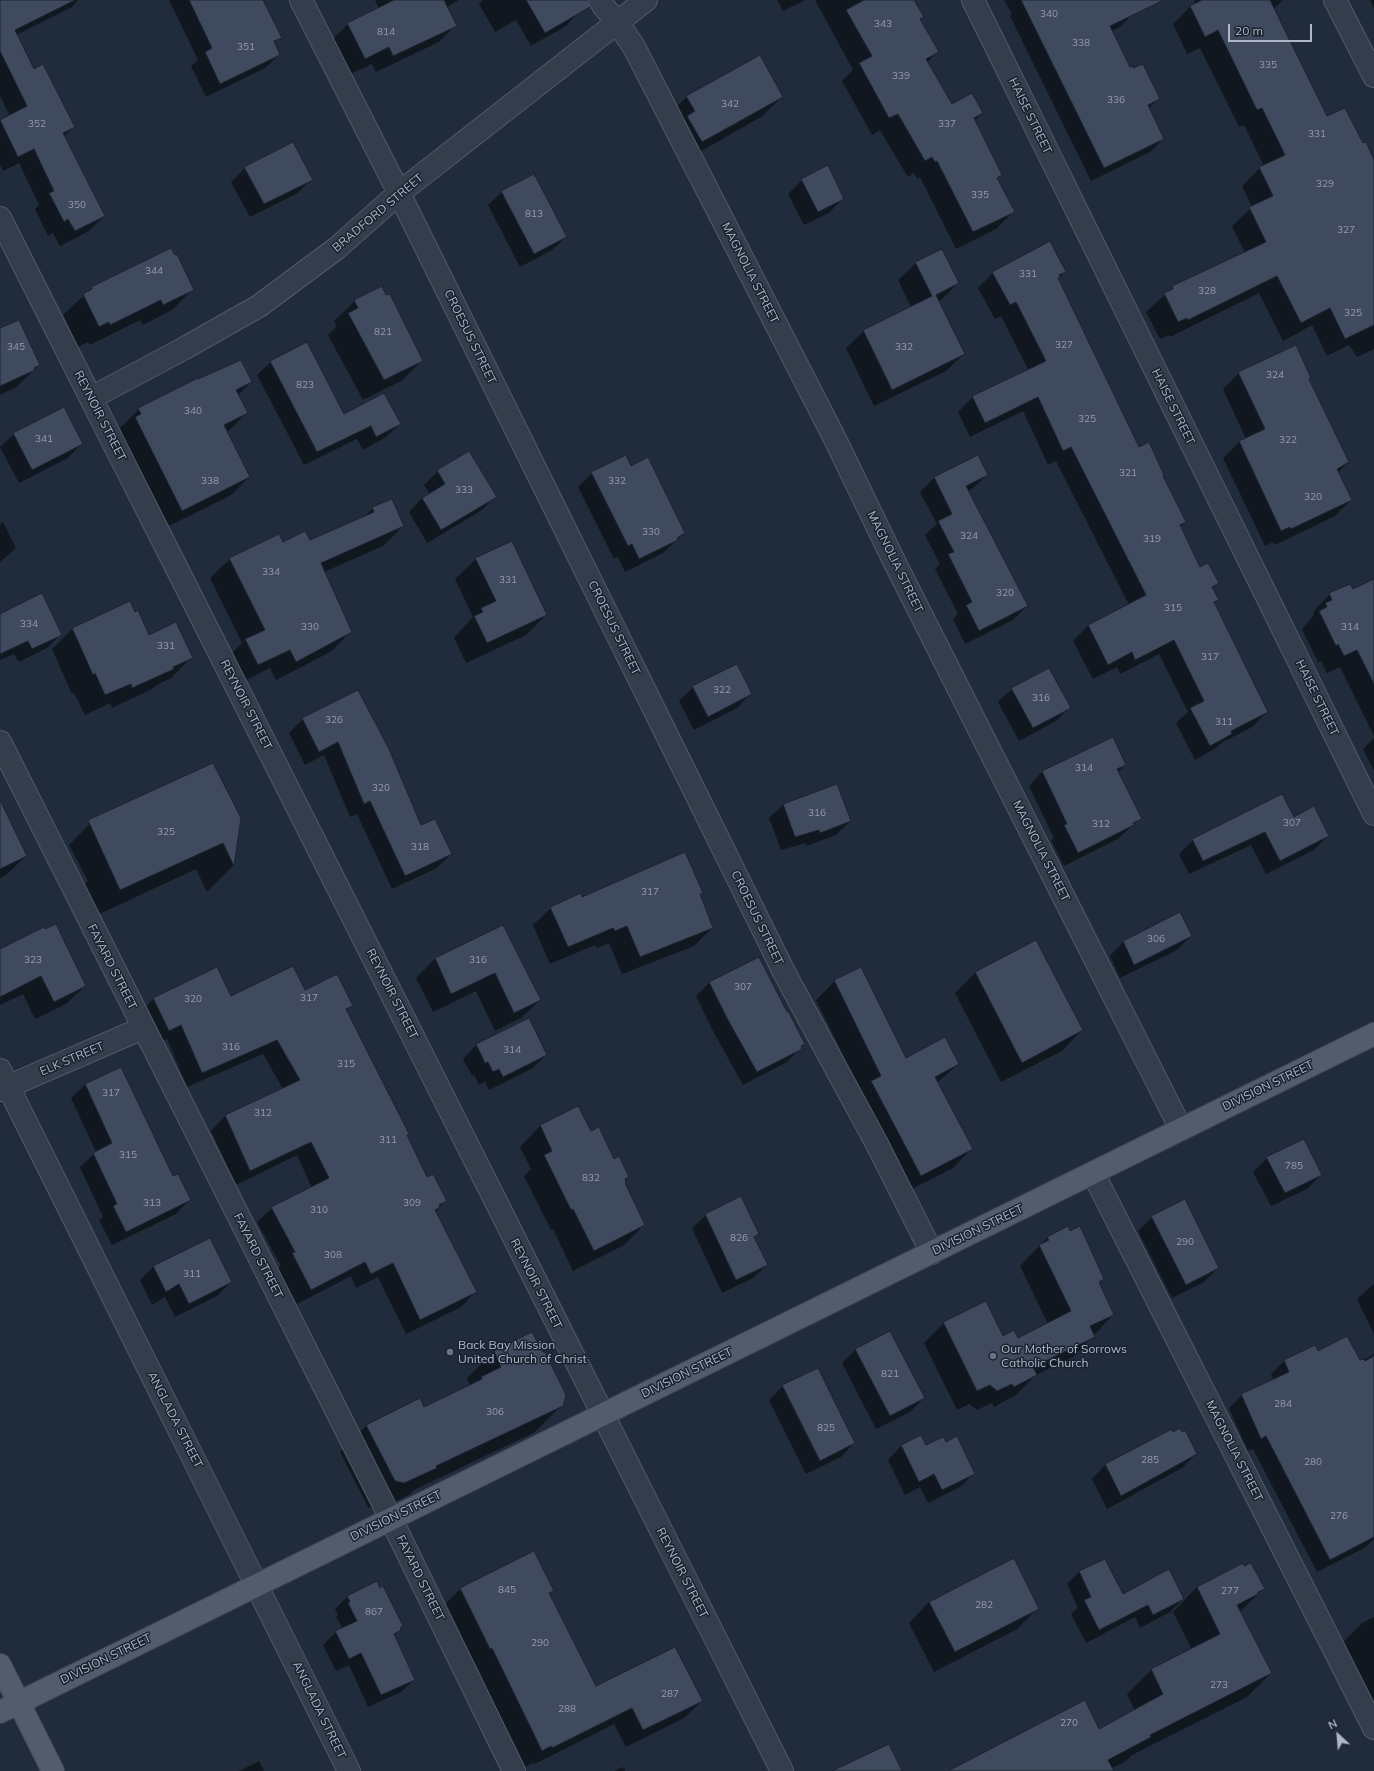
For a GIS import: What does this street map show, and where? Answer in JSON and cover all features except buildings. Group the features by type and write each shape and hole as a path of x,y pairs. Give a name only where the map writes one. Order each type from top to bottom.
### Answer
{"main road":[{"name":"DIVISION STREET","path":"9,1707 1374,1034"},
{"path":"0,1665 9,1707 53,1771"}],"street":[{"name":"CROESUS STREET","path":"302,0 400,194 784,974 877,1144 932,1253"},
{"name":"MAGNOLIA STREET","path":"600,0 634,47 835,439 901,575 1181,1129"},
{"name":"BRADFORD STREET","path":"90,398 184,349 259,306 337,248 400,194 646,0"},
{"name":"HAISE STREET","path":"973,0 1374,814"},
{"path":"1335,0 1374,76"},
{"name":"REYNOIR STREET","path":"0,218 782,1771"},
{"name":"FAYARD STREET","path":"0,742 391,1519 514,1771"},
{"name":"ELK STREET","path":"3,1082 143,1028"},
{"name":"ANGLADA STREET","path":"3,1082 258,1584 349,1771"},
{"name":"MAGNOLIA STREET","path":"1093,1173 1374,1728"}],"place":[{"name":"Back Bay Mission United Church of Christ","path":"450,1352"},
{"name":"Our Mother of Sorrows Catholic Church","path":"993,1356"}]}
